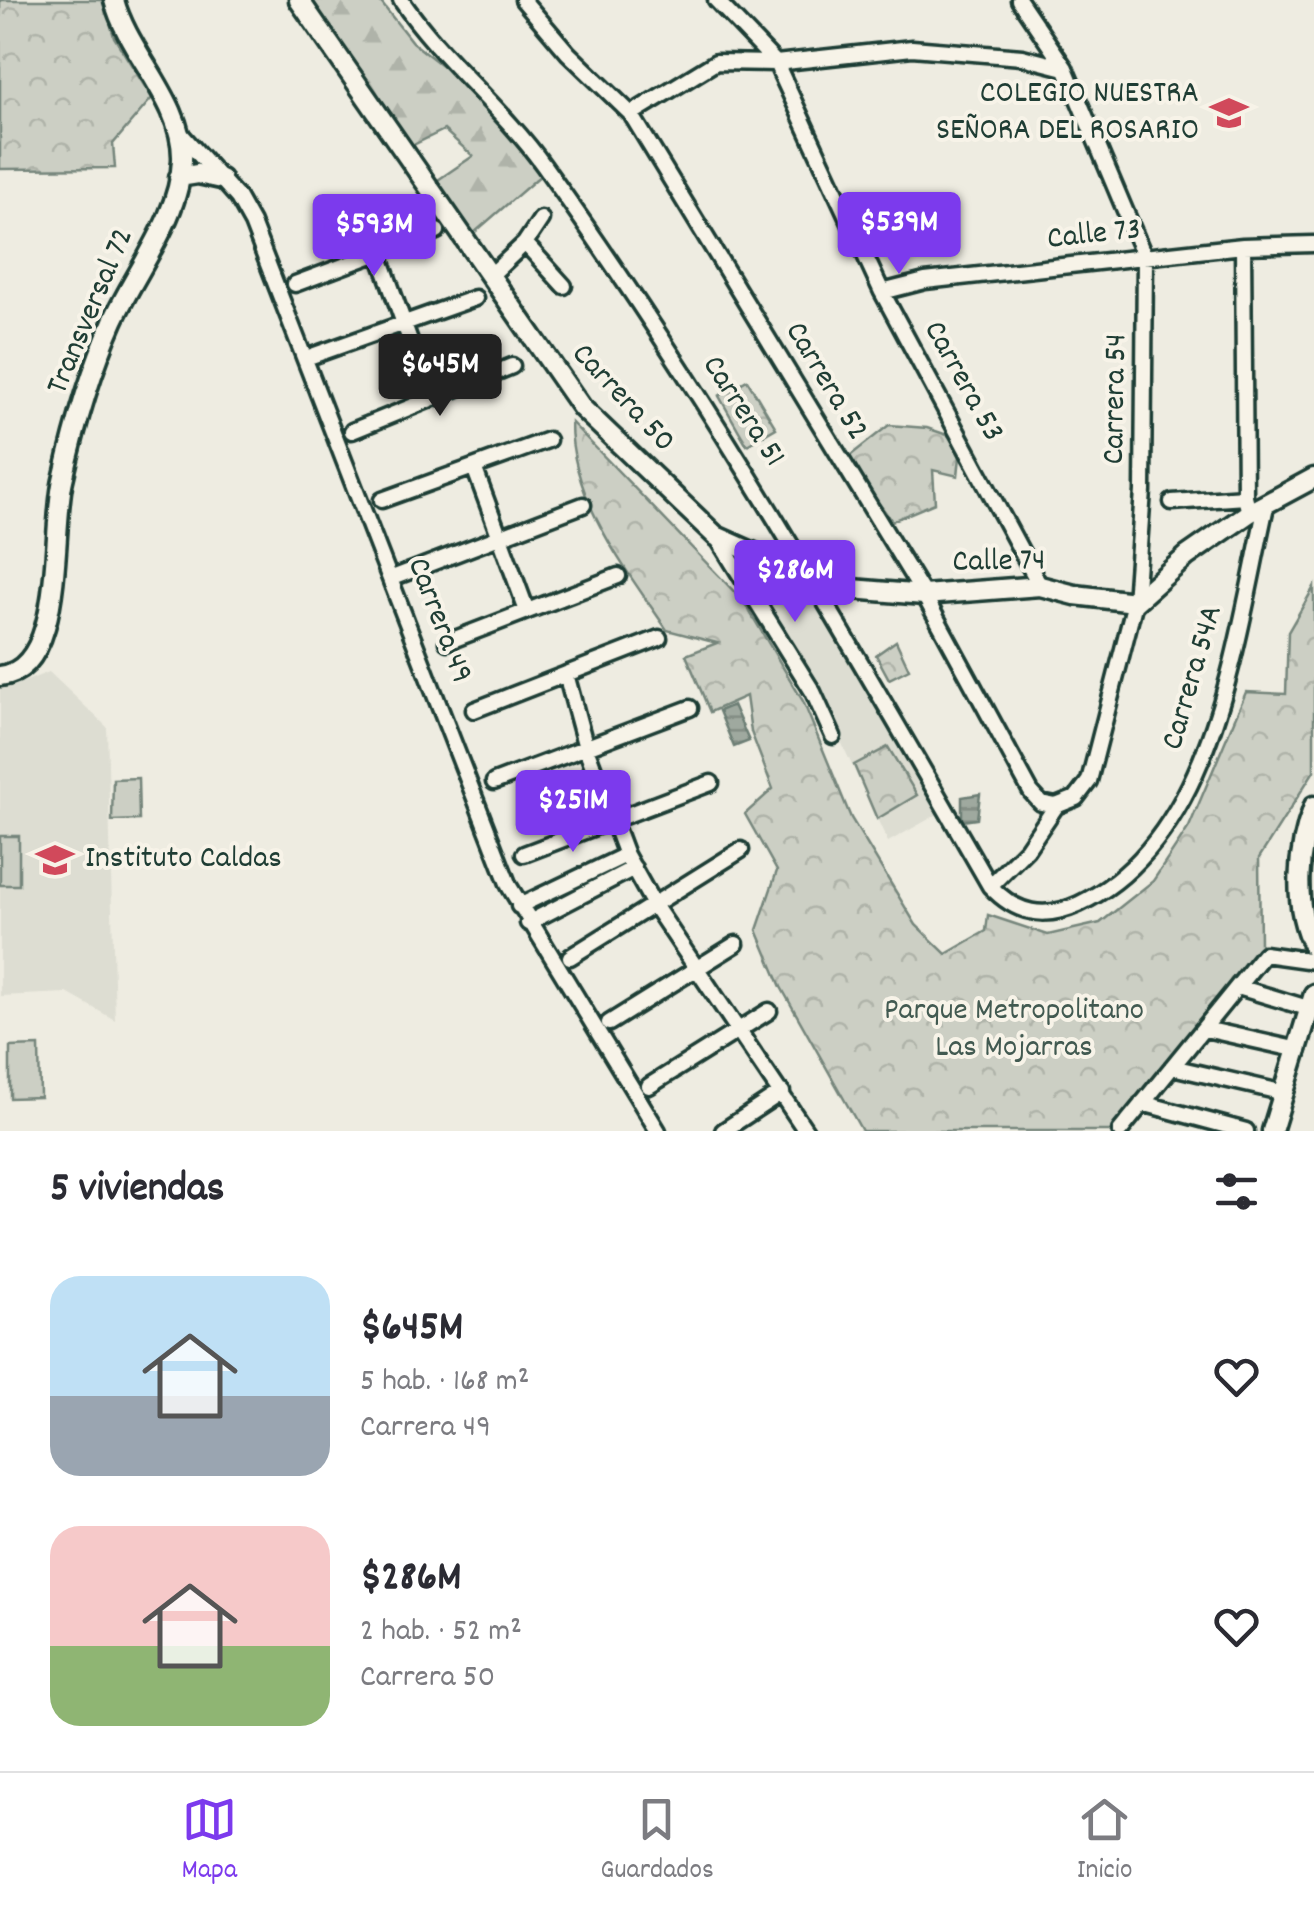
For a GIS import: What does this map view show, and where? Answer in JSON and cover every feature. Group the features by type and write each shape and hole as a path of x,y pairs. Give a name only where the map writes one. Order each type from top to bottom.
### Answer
{"street":[{"path":"114,0 177,128"},
{"name":"Carrera 50","path":"299,0 582,408 716,536 813,692 833,736"},
{"name":"Carrera 51","path":"400,0 541,162 659,333 817,581 990,886"},
{"name":"Carrera 52","path":"522,0 568,53 631,114 924,596 1031,792 1042,803 1056,806"},
{"name":"Carrera 53","path":"716,0 776,63 882,292 1040,586"},
{"name":"Carrera 54","path":"990,886 1028,848 1056,806 1076,798 1088,782 1135,602 1143,491 1146,258 1065,68 1019,0"},
{"path":"631,114 705,65 776,63 912,48 1022,56 1065,68"},
{"name":"Transversal 72","path":"0,676 28,665 43,642 61,487 74,434 108,335 158,233 179,177 182,160 177,128"},
{"name":"Carrera 49","path":"177,128 244,206 518,906 658,1131"},
{"path":"179,177 198,174 220,179"},
{"path":"490,276 525,243 542,219"},
{"path":"295,284 437,231"},
{"path":"525,243 564,286"},
{"name":"Calle 73","path":"882,292 925,281 1243,246 1314,244"},
{"path":"1243,246 1247,505"},
{"path":"378,254 432,399"},
{"path":"306,358 475,298"},
{"path":"352,431 512,366"},
{"path":"382,500 548,440"},
{"path":"474,468 528,611"},
{"path":"1172,502 1267,502 1314,478"},
{"name":"Carrera 54A","path":"990,886 1004,901 1028,913 1067,909 1104,892 1150,848 1207,750 1267,502"},
{"path":"392,578 583,505"},
{"path":"1135,602 1247,505"},
{"name":"Calle 74","path":"716,536 817,581 852,590 924,596 1040,586 1075,596 1135,602"},
{"path":"447,642 618,576"},
{"path":"474,710 659,638"},
{"path":"566,674 586,748 630,861 654,905 806,1131"},
{"path":"494,782 690,708"},
{"path":"524,854 711,783"},
{"path":"1314,806 1301,917 1314,948"},
{"path":"570,956 741,850"},
{"path":"518,906 630,861"},
{"path":"528,924 630,861"},
{"path":"609,1023 736,944"},
{"path":"1120,1131 1266,954 1314,961"},
{"path":"1238,987 1312,1001 1272,1131"},
{"path":"649,1086 769,1011"},
{"path":"1204,1029 1299,1050"},
{"path":"1172,1067 1285,1093"},
{"path":"723,1131 782,1092"},
{"path":"1142,1104 1246,1131"}],"shaded area":[{"path":"729,547 814,585 938,814 888,842 822,701"},
{"name":"Instituto Caldas","path":"49,672 107,727 115,1020 67,993 0,996 0,687 8,688"},
{"path":"733,705 749,741 734,747 719,711"},
{"path":"980,794 977,819 962,821 962,797"}],"green space":[{"path":"0,0 104,0 114,37 152,98 113,144 115,168 0,169"},
{"path":"292,0 379,0 412,42 467,85 542,174 466,240 429,186 473,156 444,130 399,152"},
{"path":"747,380 776,428 747,445 719,396"},
{"name":"Parque Metropolitano Las Mojarras","path":"571,422 744,602 803,701 851,818 916,925 946,954 986,931 988,915 1048,935 1100,923 1153,881 1189,827 1246,692 1286,694 1288,632 1314,587 1314,771 1259,858 1260,945 1124,1131 862,1131 781,987 757,930 777,871 745,814 773,789 751,732 746,696 710,712 686,655 717,643 667,630 634,582 590,506 573,451"},
{"path":"889,425 927,428 953,437 960,457 958,476 933,470 935,503 892,521 846,459"},
{"path":"896,641 909,669 889,679 876,655"},
{"path":"888,747 917,795 877,819 854,765"},
{"path":"138,778 139,820 112,821 113,779"},
{"path":"0,836 19,836 19,885 0,885"},
{"path":"39,1046 40,1097 10,1098 10,1047"}],"place":[{"name":"COLEGIO NUESTRA SEÑORA DEL ROSARIO","path":"1229,113"},
{"name":"Instituto Caldas","path":"55,860"}]}
